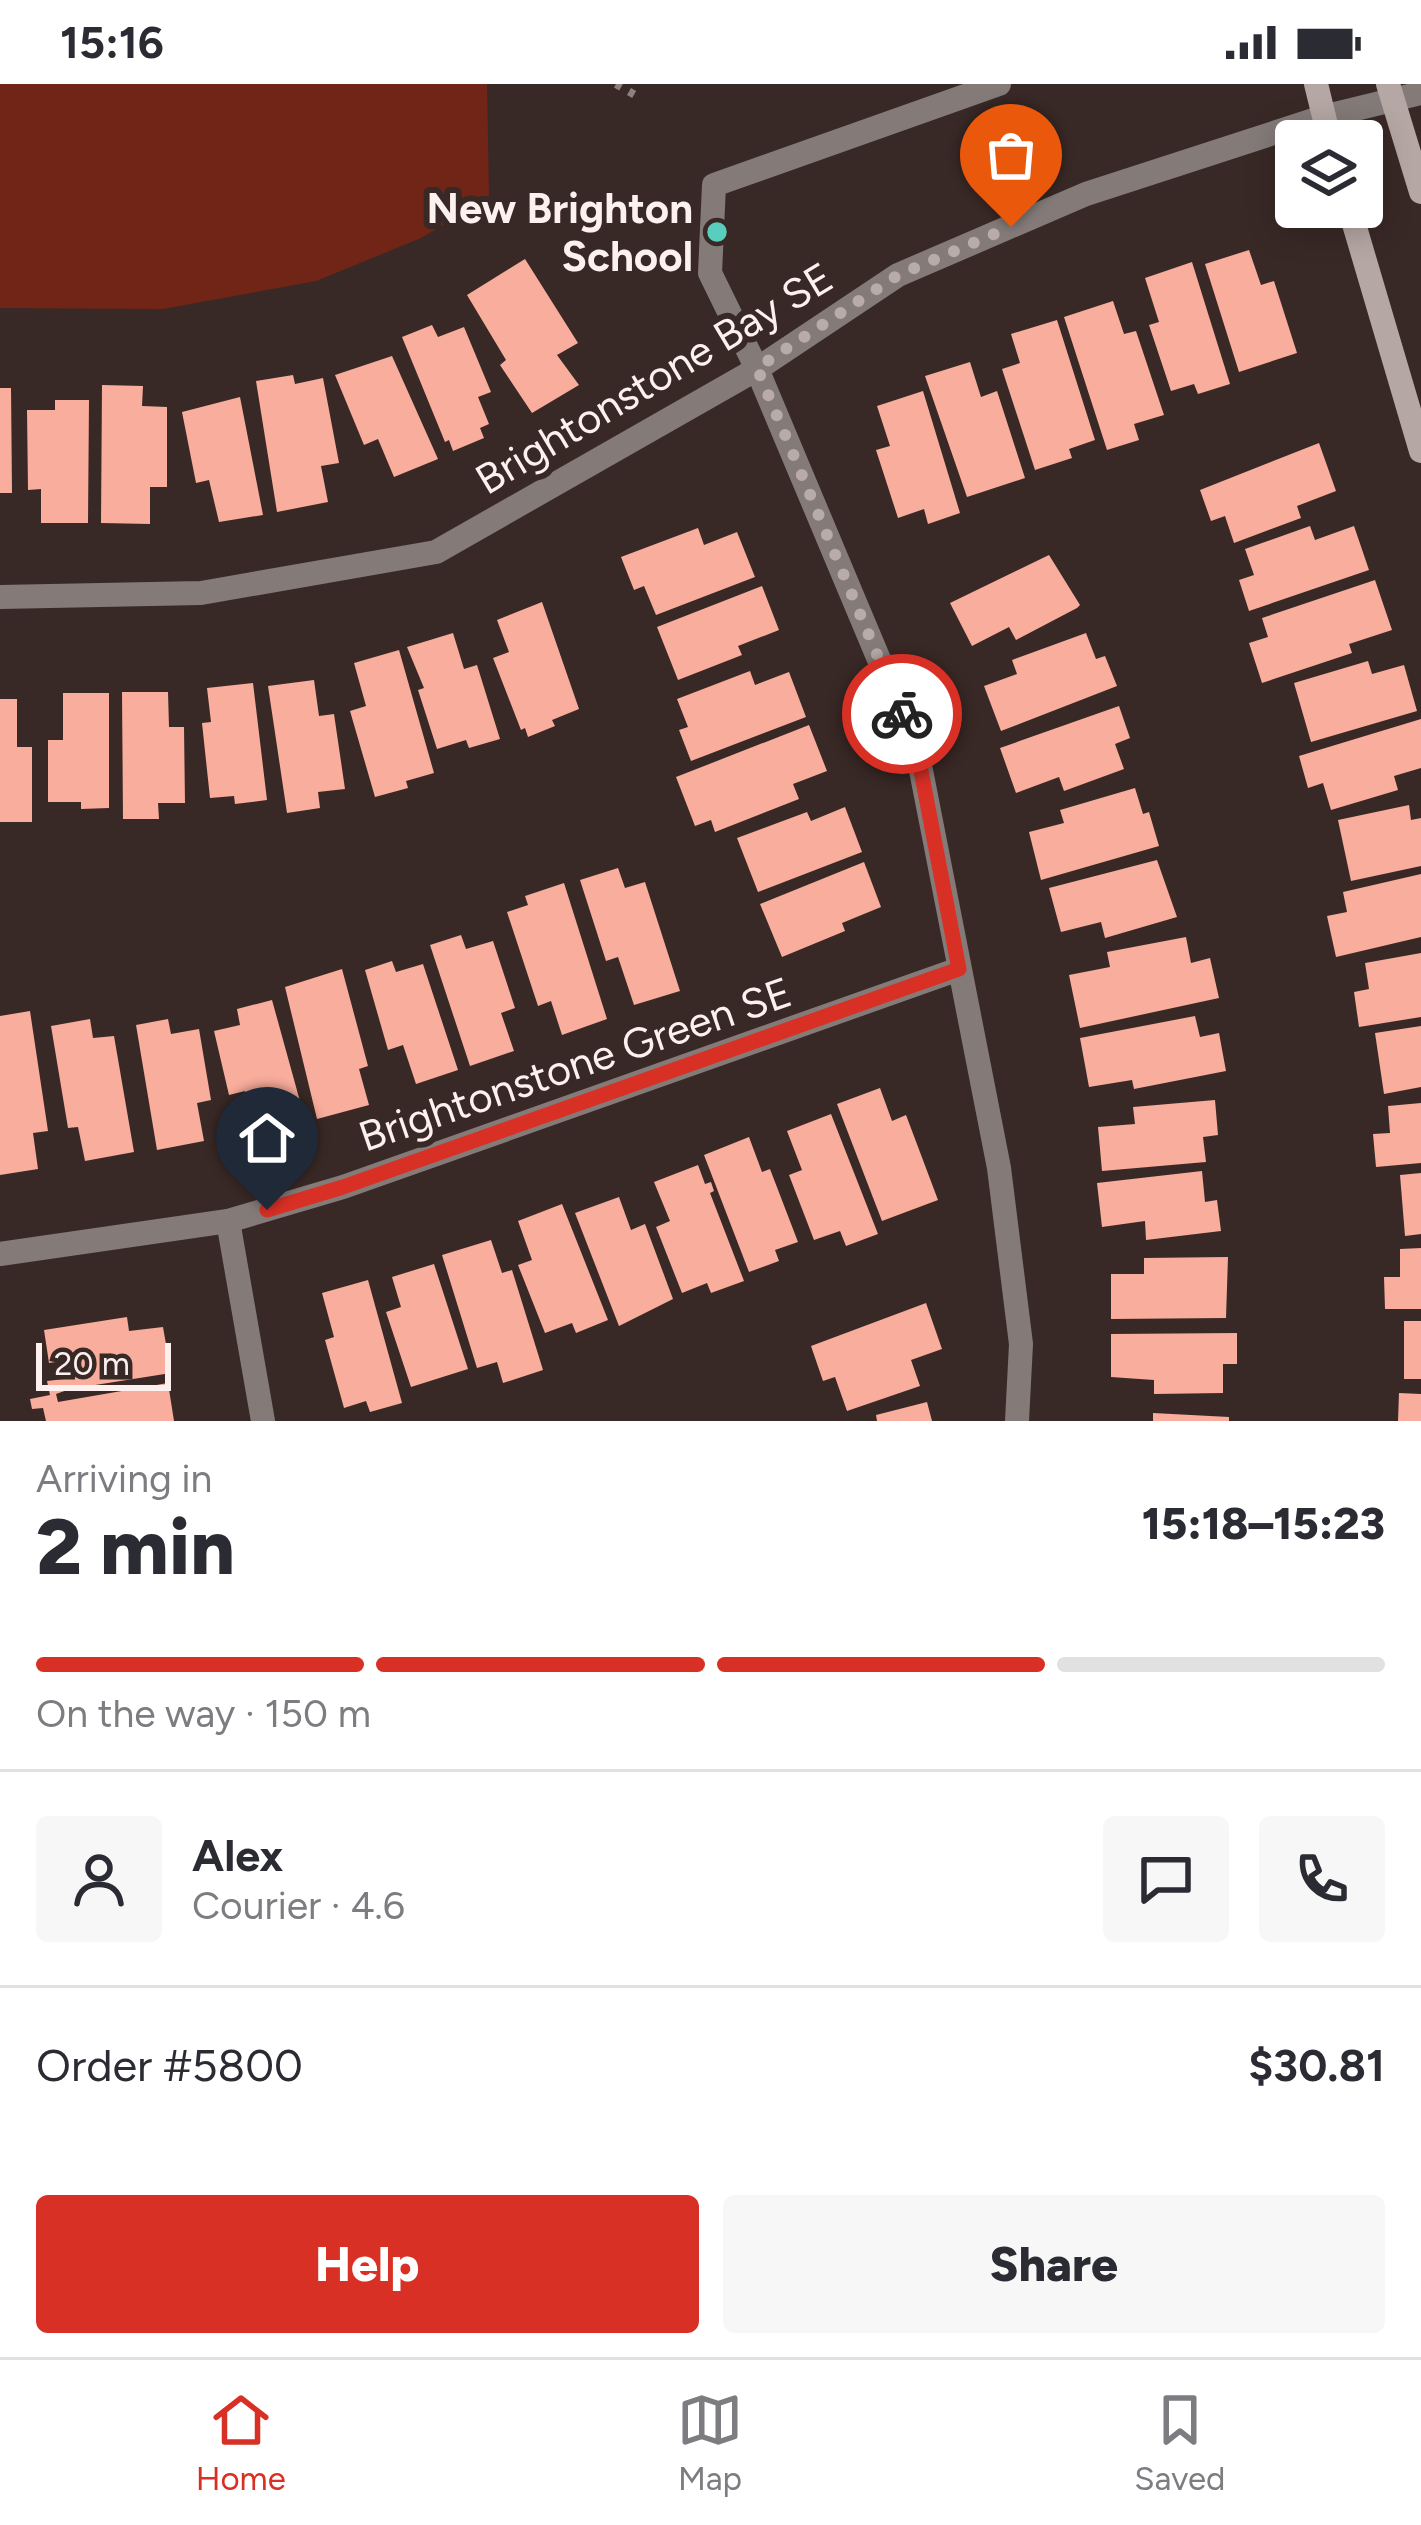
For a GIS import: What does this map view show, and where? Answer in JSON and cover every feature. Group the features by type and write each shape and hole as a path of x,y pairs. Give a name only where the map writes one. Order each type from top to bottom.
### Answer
{"street":[{"path":"999,84 714,184 710,273 757,368 917,750 999,1168 1021,1344 1018,1421"},
{"path":"1316,84 1324,120"},
{"path":"1389,92 1421,192"},
{"name":"Brightonstone Bay SE","path":"1341,120 1389,92 1421,93"},
{"name":"Brightonstone Bay SE","path":"0,597 201,592 436,552 757,368 898,275 1086,194 1275,143"},
{"path":"1355,228 1421,451"},
{"name":"Brightonstone Green SE","path":"0,1254 229,1221 343,1187 959,969"},
{"path":"229,1221 263,1421"}],"path":[{"path":"616,84 634,95"}],"shaded area":[{"path":"0,84 487,84 489,198 421,238 316,281 163,309 0,308"}],"building":[{"path":"1249,250 1261,285 1274,281 1297,353 1239,372 1205,264"},
{"path":"525,259 578,343 557,355 579,385 532,413 500,365 506,360 467,295"},
{"path":"1192,262 1230,384 1198,394 1194,384 1171,391 1149,325 1159,322 1145,278"},
{"path":"1113,301 1124,334 1136,331 1164,415 1134,424 1139,440 1107,450 1064,317"},
{"path":"1057,320 1095,440 1069,449 1072,458 1035,470 1002,369 1020,363 1011,334"},
{"path":"432,325 438,337 464,327 491,392 478,397 489,424 480,428 484,438 453,451 449,440 445,442 402,337"},
{"path":"392,356 438,459 394,477 378,439 364,445 335,375"},
{"path":"970,362 981,397 997,391 1025,478 967,497 925,376"},
{"path":"293,375 295,384 323,378 339,463 321,466 328,502 277,512 256,381"},
{"path":"102,385 143,386 142,406 167,407 167,487 150,487 150,524 101,523"},
{"path":"0,388 11,388 12,493 0,493"},
{"path":"923,391 960,513 928,524 924,509 898,518 876,450 890,446 877,406"},
{"path":"240,397 263,515 219,522 209,480 196,483 182,412"},
{"path":"55,400 89,400 88,523 41,523 41,489 28,490 27,410 55,410"},
{"path":"1319,443 1336,491 1297,506 1301,518 1234,543 1225,516 1211,521 1200,490"},
{"path":"1310,526 1315,540 1354,526 1369,570 1249,611 1239,580 1254,575 1245,549"},
{"path":"698,528 704,545 737,532 755,577 656,615 644,586 634,590 621,557"},
{"path":"1049,555 1080,605 1016,640 1009,627 972,646 950,603"},
{"path":"1375,580 1392,630 1349,644 1352,653 1262,683 1249,643 1268,637 1262,618"},
{"path":"762,586 779,630 738,646 742,655 678,680 657,627"},
{"path":"542,602 579,709 528,737 493,658 509,652 497,620"},
{"path":"453,633 464,669 477,665 500,739 469,748 466,740 437,749 418,690 424,688 407,647"},
{"path":"1086,633 1096,659 1105,656 1117,686 1001,731 984,686 1017,674 1012,660"},
{"path":"399,650 434,773 406,781 408,788 375,797 350,711 366,706 354,663"},
{"path":"1368,661 1372,674 1404,665 1417,711 1311,742 1294,683"},
{"path":"750,671 755,685 789,672 806,717 691,761 679,730 688,727 677,699"},
{"path":"314,680 319,716 334,714 345,789 318,792 320,808 287,813 268,686"},
{"path":"253,683 267,800 235,804 234,796 210,798 202,723 211,722 207,688"},
{"path":"122,692 168,692 169,727 184,727 185,803 158,803 159,819 123,819"},
{"path":"63,693 109,693 109,808 81,809 81,802 48,802 48,740 63,740"},
{"path":"0,699 17,699 17,747 32,747 32,822 0,822"},
{"path":"1119,706 1130,738 1115,744 1124,769 1064,791 1059,777 1016,793 1000,748"},
{"path":"1421,719 1421,768 1394,776 1398,790 1331,810 1323,783 1308,788 1299,756"},
{"path":"809,725 827,771 793,784 799,799 715,832 711,820 695,826 676,777"},
{"path":"1135,788 1143,814 1149,812 1159,846 1041,880 1029,832 1064,823 1060,810"},
{"path":"1409,805 1411,820 1421,818 1421,866 1351,881 1338,820"},
{"path":"845,807 862,852 758,892 737,838 807,812 811,821"},
{"path":"1157,860 1177,917 1105,938 1101,922 1061,932 1049,888"},
{"path":"864,862 881,907 842,923 845,931 782,957 760,904"},
{"path":"618,868 625,888 645,882 680,991 634,1005 618,957 606,961 580,880"},
{"path":"1421,874 1421,937 1336,957 1327,916 1347,912 1343,892"},
{"path":"564,883 607,1019 562,1035 551,1001 538,1006 507,912 528,905 525,896"},
{"path":"461,935 466,949 493,941 515,1008 501,1013 514,1051 470,1066 430,945"},
{"path":"1186,937 1191,963 1210,958 1219,998 1080,1028 1069,975 1110,967 1107,952"},
{"path":"1421,953 1421,1017 1359,1027 1354,992 1369,989 1365,963"},
{"path":"392,961 396,972 423,964 458,1070 416,1084 403,1045 388,1050 365,970"},
{"path":"342,969 368,1066 359,1069 369,1105 317,1119 285,987"},
{"path":"272,1000 306,1123 256,1136 245,1091 229,1095 214,1031 240,1025 237,1009"},
{"path":"30,1011 48,1131 33,1133 38,1169 0,1175 0,1016"},
{"path":"1195,1016 1200,1037 1219,1033 1226,1071 1134,1089 1132,1080 1089,1087 1080,1038"},
{"path":"90,1019 93,1038 114,1036 134,1152 85,1161 78,1127 68,1128 51,1026"},
{"path":"168,1019 171,1034 199,1029 211,1100 197,1103 204,1141 157,1150 136,1025"},
{"path":"1421,1026 1421,1087 1384,1094 1375,1033"},
{"path":"880,1088 892,1121 906,1115 938,1200 882,1221 837,1104"},
{"path":"1215,1100 1218,1135 1203,1137 1206,1162 1102,1171 1098,1127 1135,1124 1133,1107"},
{"path":"1421,1103 1421,1163 1376,1167 1373,1134 1390,1133 1388,1106"},
{"path":"831,1114 878,1234 846,1246 840,1231 814,1240 789,1175 802,1170 787,1131"},
{"path":"749,1137 762,1172 770,1169 798,1242 775,1250 779,1261 749,1272 704,1155"},
{"path":"698,1165 705,1184 711,1182 714,1191 710,1193 744,1281 711,1293 707,1283 682,1293 656,1227 670,1221 654,1182"},
{"path":"1202,1171 1205,1202 1217,1200 1221,1231 1146,1240 1145,1221 1102,1227 1097,1183"},
{"path":"1421,1173 1421,1234 1405,1236 1400,1175"},
{"path":"619,1197 631,1230 645,1224 673,1299 619,1326 575,1213"},
{"path":"562,1204 608,1320 576,1333 572,1323 545,1333 518,1265 532,1260 518,1221"},
{"path":"491,1240 502,1273 512,1270 543,1370 503,1383 497,1362 477,1368 442,1255"},
{"path":"1421,1248 1421,1309 1385,1309 1384,1277 1400,1277 1400,1249"},
{"path":"1228,1257 1226,1318 1111,1319 1111,1274 1144,1274 1144,1258"},
{"path":"434,1264 468,1369 411,1387 386,1312 401,1307 392,1277"},
{"path":"368,1280 402,1403 370,1412 366,1401 344,1408 325,1340 334,1337 322,1293"},
{"path":"926,1303 942,1349 911,1360 920,1386 847,1411 835,1377 823,1381 811,1346"},
{"path":"127,1317 129,1331 163,1327 171,1373 70,1389 56,1394 58,1402 168,1383 174,1421 46,1421 43,1408 32,1409 30,1399 50,1395 47,1381 64,1379 62,1361 49,1363 44,1330"},
{"path":"1404,1321 1421,1321 1421,1379 1404,1379"},
{"path":"1237,1333 1237,1364 1223,1364 1223,1393 1154,1394 1154,1380 1111,1377 1111,1334"},
{"path":"1399,1393 1421,1394 1421,1421 1398,1421"},
{"path":"927,1402 932,1421 877,1421 876,1415"},
{"path":"1153,1413 1229,1417 1229,1421 1153,1421"}],"way so far":[{"path":"902,714 757,368 898,275 1011,227"}],"place":[{"name":"New Brighton School","path":"717,232"}],"route":[{"path":"267,1210 959,969 917,750 902,714"}]}
